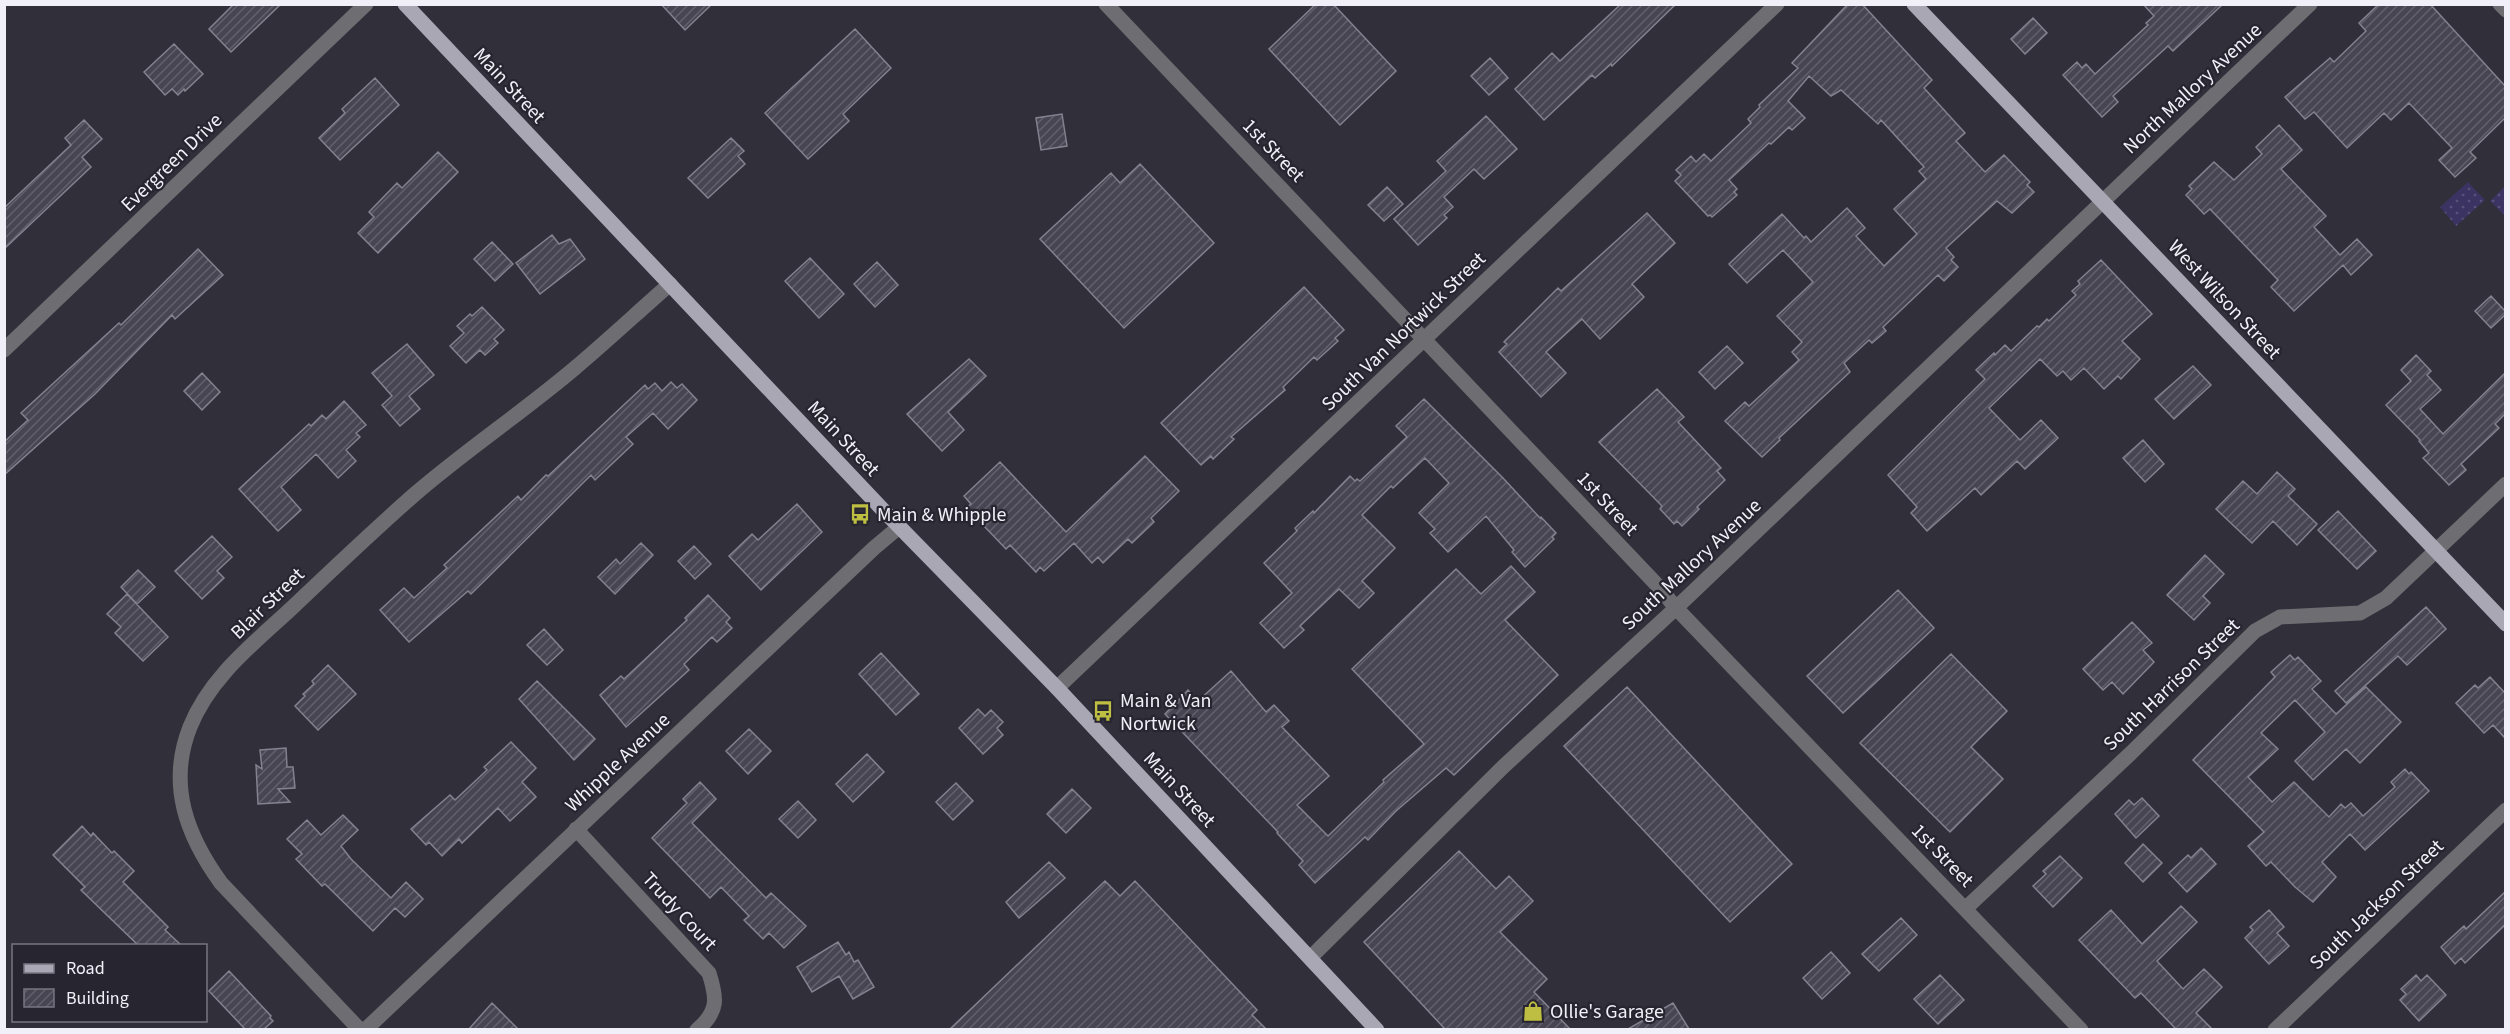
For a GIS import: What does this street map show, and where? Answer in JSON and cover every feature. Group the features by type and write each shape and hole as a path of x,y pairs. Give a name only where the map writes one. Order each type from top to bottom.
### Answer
{"main road":[{"name":"Main Street","path":"405,4 899,527 1057,688 1377,1029"},
{"name":"West Wilson Street","path":"1914,4 2505,624"}],"street":[{"name":"Evergreen Drive","path":"4,350 366,4"},
{"name":"1st Street","path":"1106,4 1676,608 2081,1029"},
{"name":"South Van Nortwick Street","path":"1057,688 1777,4"},
{"name":"North Mallory Avenue","path":"2103,201 2310,4"},
{"path":"2500,4 2505,10"},
{"name":"South Mallory Avenue","path":"1310,958 1504,765 1676,608 2103,201"},
{"name":"Blair Street","path":"360,1029 221,883 202,857 188,824 180,785 181,758 190,728 205,697 229,668 340,562 416,493 575,369 670,284"},
{"name":"South Harrison Street","path":"1965,909 2131,753 2255,631 2280,618 2360,613 2386,598 2505,484"},
{"name":"Whipple Avenue","path":"365,1029 899,527"},
{"name":"South Jackson Street","path":"2275,1029 2505,810"},
{"name":"Trudy Court","path":"576,830 709,973 716,995 710,1018 697,1029"}],"shaded area":[{"path":"2468,182 2485,200 2456,226 2440,207"},
{"path":"2505,186 2506,216 2490,201"}],"building":[{"path":"234,4 281,4 231,52 209,29"},
{"path":"661,4 712,4 685,30"},
{"path":"1316,4 1333,4 1396,71 1340,125 1269,49"},
{"path":"1621,4 1676,4 1612,66 1611,64 1595,78 1592,75 1544,120 1515,89 1552,53 1560,61"},
{"path":"1848,4 1862,4 1932,80 1924,88 1965,133 1956,141 1985,172 2004,155 2030,182 2027,185 2034,192 2012,213 1997,201 1946,248 1954,257 1951,260 1958,267 1944,281 1938,275 1883,327 1886,331 1872,343 1869,340 1844,363 1850,372 1779,438 1780,440 1762,457 1725,421 1745,402 1749,406 1799,360 1792,352 1802,342 1777,316 1813,282 1783,250 1747,283 1729,264 1782,214 1804,238 1806,236 1811,242 1847,208 1865,228 1856,236 1884,266 1917,234 1894,209 1926,179 1919,171 1924,167 1881,120 1878,124 1841,90 1831,96 1809,76 1788,101 1805,118 1792,130 1789,127 1771,144 1769,143 1729,180 1737,189 1734,192 1737,195 1712,217 1708,216 1675,181 1681,175 1676,170 1691,156 1696,162 1704,154 1711,161 1751,123 1748,119 1760,107 1759,105 1798,68 1792,63"},
{"path":"2143,4 2223,4 2173,51 2168,46 2113,96 2118,102 2102,117 2063,75 2077,62 2082,68 2086,64 2095,74 2148,25 2146,23 2154,16"},
{"path":"2379,4 2430,4 2505,86 2505,118 2470,152 2476,158 2455,177 2439,160 2452,148 2409,103 2391,120 2384,113 2347,148 2314,112 2305,119 2285,97 2330,58 2334,62 2366,31 2359,23"},
{"path":"2033,18 2047,33 2025,54 2011,39"},
{"path":"855,29 891,68 843,114 849,121 808,159 765,113"},
{"path":"174,44 203,74 178,95 172,89 165,95 144,72"},
{"path":"1490,58 1508,78 1489,95 1471,76"},
{"path":"375,78 399,105 340,160 319,138 345,113 342,109"},
{"path":"1062,114 1067,146 1041,150 1036,118"},
{"path":"1486,116 1517,149 1484,179 1474,169 1444,197 1453,207 1444,215 1447,218 1418,245 1394,219 1446,171 1437,161"},
{"path":"84,120 102,139 82,157 91,167 4,249 4,208 71,145 65,138"},
{"path":"2279,125 2302,150 2281,169 2326,216 2314,227 2340,255 2357,239 2372,255 2351,275 2343,265 2294,311 2271,287 2278,280 2210,209 2204,214 2186,195 2192,189 2189,186 2214,162 2234,180 2262,154 2256,147"},
{"path":"731,138 744,151 738,156 745,164 708,198 688,178"},
{"path":"438,152 458,172 378,253 358,233 374,217 369,212 397,183 402,188"},
{"path":"1140,164 1214,243 1124,328 1040,239 1111,173 1120,183"},
{"path":"1387,187 1403,204 1384,221 1368,205"},
{"path":"1647,213 1675,243 1632,284 1644,297 1600,339 1582,319 1546,352 1566,373 1541,397 1499,352 1507,344 1504,342 1558,288 1561,291"},
{"path":"552,235 559,244 570,239 585,259 540,294 516,263"},
{"path":"492,242 513,264 495,281 474,259"},
{"path":"198,249 223,275 175,319 172,315 95,394 4,475 4,442 28,420 21,413 119,323 121,325"},
{"path":"810,258 844,294 819,318 785,281"},
{"path":"2101,260 2152,314 2122,341 2140,359 2121,379 2118,376 2104,389 2084,368 2071,380 2063,371 2057,376 2040,359 1989,408 2020,440 2041,420 2058,438 2025,469 2017,461 1981,495 1975,488 1927,531 1911,513 1917,507 1888,475 1985,379 1976,370 2005,345 2011,351 2037,326 2039,327 2047,319 2049,321 2076,295 2072,291 2080,284 2078,281"},
{"path":"877,262 898,285 875,307 854,284"},
{"path":"1304,287 1344,330 1335,338 1338,341 1317,360 1314,357 1283,387 1285,390 1231,437 1234,439 1213,459 1211,456 1201,465 1161,423"},
{"path":"2491,296 2505,311 2505,315 2491,328 2475,311"},
{"path":"482,307 504,330 494,339 498,343 485,355 480,350 466,363 450,346 464,333 457,326"},
{"path":"407,344 434,375 409,396 420,409 400,426 382,405 392,396 372,373"},
{"path":"1727,346 1743,363 1715,389 1699,372"},
{"path":"2416,355 2431,371 2427,375 2441,390 2420,409 2443,434 2505,373 2505,414 2495,424 2499,428 2461,464 2466,470 2449,485 2423,458 2429,453 2420,440 2386,405 2411,381 2401,370"},
{"path":"969,359 986,376 948,412 964,430 942,451 907,414"},
{"path":"2193,366 2211,385 2174,419 2155,399"},
{"path":"202,373 220,392 202,410 184,391"},
{"path":"671,382 677,388 682,384 697,400 668,429 653,413 626,437 633,444 595,480 591,475 471,594 468,591 409,642 380,610 404,588 414,598 447,568 444,565 518,496 521,500 645,385 648,389 655,383 662,391"},
{"path":"1657,389 1684,417 1678,422 1721,468 1717,471 1725,480 1697,507 1699,509 1682,526 1677,521 1674,524 1660,509 1662,506 1599,442"},
{"path":"1424,399 1556,533 1552,537 1554,539 1525,567 1486,516 1448,552 1430,533 1435,529 1419,513 1449,483 1425,458 1393,488 1391,486 1362,515 1395,548 1362,581 1374,593 1359,608 1339,589 1300,626 1304,630 1284,648 1260,623 1292,593 1264,563 1297,531 1295,528 1313,511 1314,513 1350,476 1355,481 1357,479 1360,481 1407,437 1396,426"},
{"path":"344,401 366,425 356,433 360,437 346,450 356,461 338,478 316,454 281,487 301,510 278,531 239,489 309,424 311,426 322,415 326,419"},
{"path":"2143,440 2164,464 2145,482 2123,458"},
{"path":"1145,456 1179,491 1151,518 1154,522 1132,543 1128,539 1103,563 1098,557 1092,563 1074,543 1044,571 1040,567 1036,572 1010,545 1006,549 984,526 967,507 971,504 964,496 1000,462 1066,532"},
{"path":"2277,472 2295,489 2288,496 2317,524 2297,545 2273,521 2252,543 2216,509 2243,481 2257,494"},
{"path":"797,504 822,532 761,590 729,556 752,534 758,540"},
{"path":"2338,511 2376,551 2357,569 2318,530"},
{"path":"212,536 232,557 217,571 224,578 202,599 175,571"},
{"path":"641,543 653,555 615,594 598,577 616,559 620,564"},
{"path":"694,546 711,564 695,579 678,561"},
{"path":"2205,555 2224,574 2203,596 2210,603 2194,620 2167,595"},
{"path":"1511,566 1535,592 1505,620 1558,675 1454,775 1446,768 1396,811 1368,840 1365,837 1315,883 1299,865 1303,861 1278,832 1165,714 1188,690 1198,701 1231,671 1266,712 1274,705 1289,721 1282,727 1329,776 1297,805 1328,836 1384,782 1383,780 1424,744 1352,669 1456,569 1481,594"},
{"path":"138,570 155,587 137,604 121,587"},
{"path":"1898,590 1934,628 1843,713 1807,676"},
{"path":"127,594 168,637 143,661 115,633 121,627 107,614"},
{"path":"708,595 730,618 726,622 732,628 717,642 712,637 684,664 689,670 626,727 600,695 621,676 624,679 687,620 685,618"},
{"path":"2426,607 2446,629 2407,665 2398,656 2346,703 2335,691"},
{"path":"2132,622 2152,643 2143,650 2154,662 2123,694 2112,682 2103,690 2083,669"},
{"path":"544,629 563,650 547,665 527,645"},
{"path":"881,653 919,694 896,715 859,674"},
{"path":"1951,654 2007,711 1971,747 2003,779 1950,832 1860,743"},
{"path":"2290,655 2295,660 2298,657 2321,681 2312,689 2336,714 2366,687 2401,722 2360,763 2346,749 2313,780 2295,761 2325,732 2295,700 2261,733 2278,749 2248,777 2272,802 2294,782 2329,817 2341,804 2345,808 2351,803 2363,816 2395,787 2391,782 2405,769 2409,774 2411,772 2429,791 2365,850 2350,834 2322,862 2336,877 2313,902 2271,862 2266,866 2248,846 2264,832 2193,760 2275,677 2271,672"},
{"path":"328,665 356,694 318,730 295,706 314,684 312,681"},
{"path":"2490,677 2505,693 2505,738 2493,725 2484,733 2456,703 2475,685 2478,688"},
{"path":"537,681 595,739 574,760 519,699"},
{"path":"1627,687 1792,864 1730,922 1564,746"},
{"path":"978,709 985,716 991,710 1003,722 997,728 1003,735 983,754 959,728"},
{"path":"749,729 771,751 748,774 726,751"},
{"path":"511,742 536,768 522,782 536,797 510,821 498,808 462,843 459,839 442,856 429,842 426,845 411,829 450,795 455,800 487,770 484,767"},
{"path":"286,748 287,767 293,767 295,788 278,789 290,802 258,804 256,765 262,769 260,750"},
{"path":"867,754 884,772 853,802 836,784"},
{"path":"700,782 716,799 692,823 766,898 771,893 806,926 784,948 769,933 763,939 744,920 749,916 721,887 710,898 652,838 687,803 683,799"},
{"path":"956,783 973,801 953,820 936,802"},
{"path":"1072,789 1091,808 1066,833 1047,814"},
{"path":"2142,798 2159,816 2136,838 2115,814 2129,800 2134,805"},
{"path":"798,801 816,820 798,838 779,819"},
{"path":"343,815 358,830 341,846 351,859 391,898 406,882 423,899 405,917 395,908 373,931 325,884 322,886 296,859 302,854 287,839 307,820 321,835"},
{"path":"82,826 91,836 93,833 134,871 123,882 168,927 165,930 180,944 137,944 81,890 85,887 53,855"},
{"path":"2143,844 2162,863 2143,882 2125,863"},
{"path":"2201,848 2216,864 2187,892 2169,873 2188,855 2191,858"},
{"path":"1459,851 1496,889 1509,876 1533,901 1500,932 1547,979 1534,992 1570,1029 1445,1029 1364,942"},
{"path":"2060,856 2082,878 2053,907 2033,886 2046,874 2043,871"},
{"path":"1049,862 1065,878 1019,918 1006,902"},
{"path":"1105,881 1120,896 1135,881 1257,1010 1252,1015 1266,1029 950,1029"},
{"path":"2505,892 2505,925 2465,963 2461,958 2455,964 2441,947 2464,926 2466,929"},
{"path":"2181,906 2197,922 2157,961 2183,989 2204,969 2222,987 2196,1013 2212,1029 2176,1029 2141,993 2135,998 2079,940 2111,910 2142,944"},
{"path":"2269,910 2284,927 2277,933 2289,946 2269,964 2245,938 2253,930 2250,927"},
{"path":"1901,918 1917,935 1879,971 1862,954"},
{"path":"838,942 846,955 849,952 854,962 858,960 874,987 853,999 839,976 812,992 797,967"},
{"path":"1831,952 1850,973 1822,999 1803,978"},
{"path":"229,971 271,1016 273,1021 264,1029 245,1029 209,991"},
{"path":"1940,975 1964,1000 1938,1024 1914,999"},
{"path":"2416,975 2421,981 2427,975 2446,995 2419,1021 2400,1000 2406,994 2401,989"},
{"path":"492,1003 518,1029 469,1029"},
{"path":"1673,1003 1689,1029 1628,1029"}],"place":[{"name":"Main & Whipple","path":"860,514"},
{"name":"Main & Van Nortwick","path":"1103,711"},
{"name":"Ollie's Garage","path":"1533,1011"}]}
